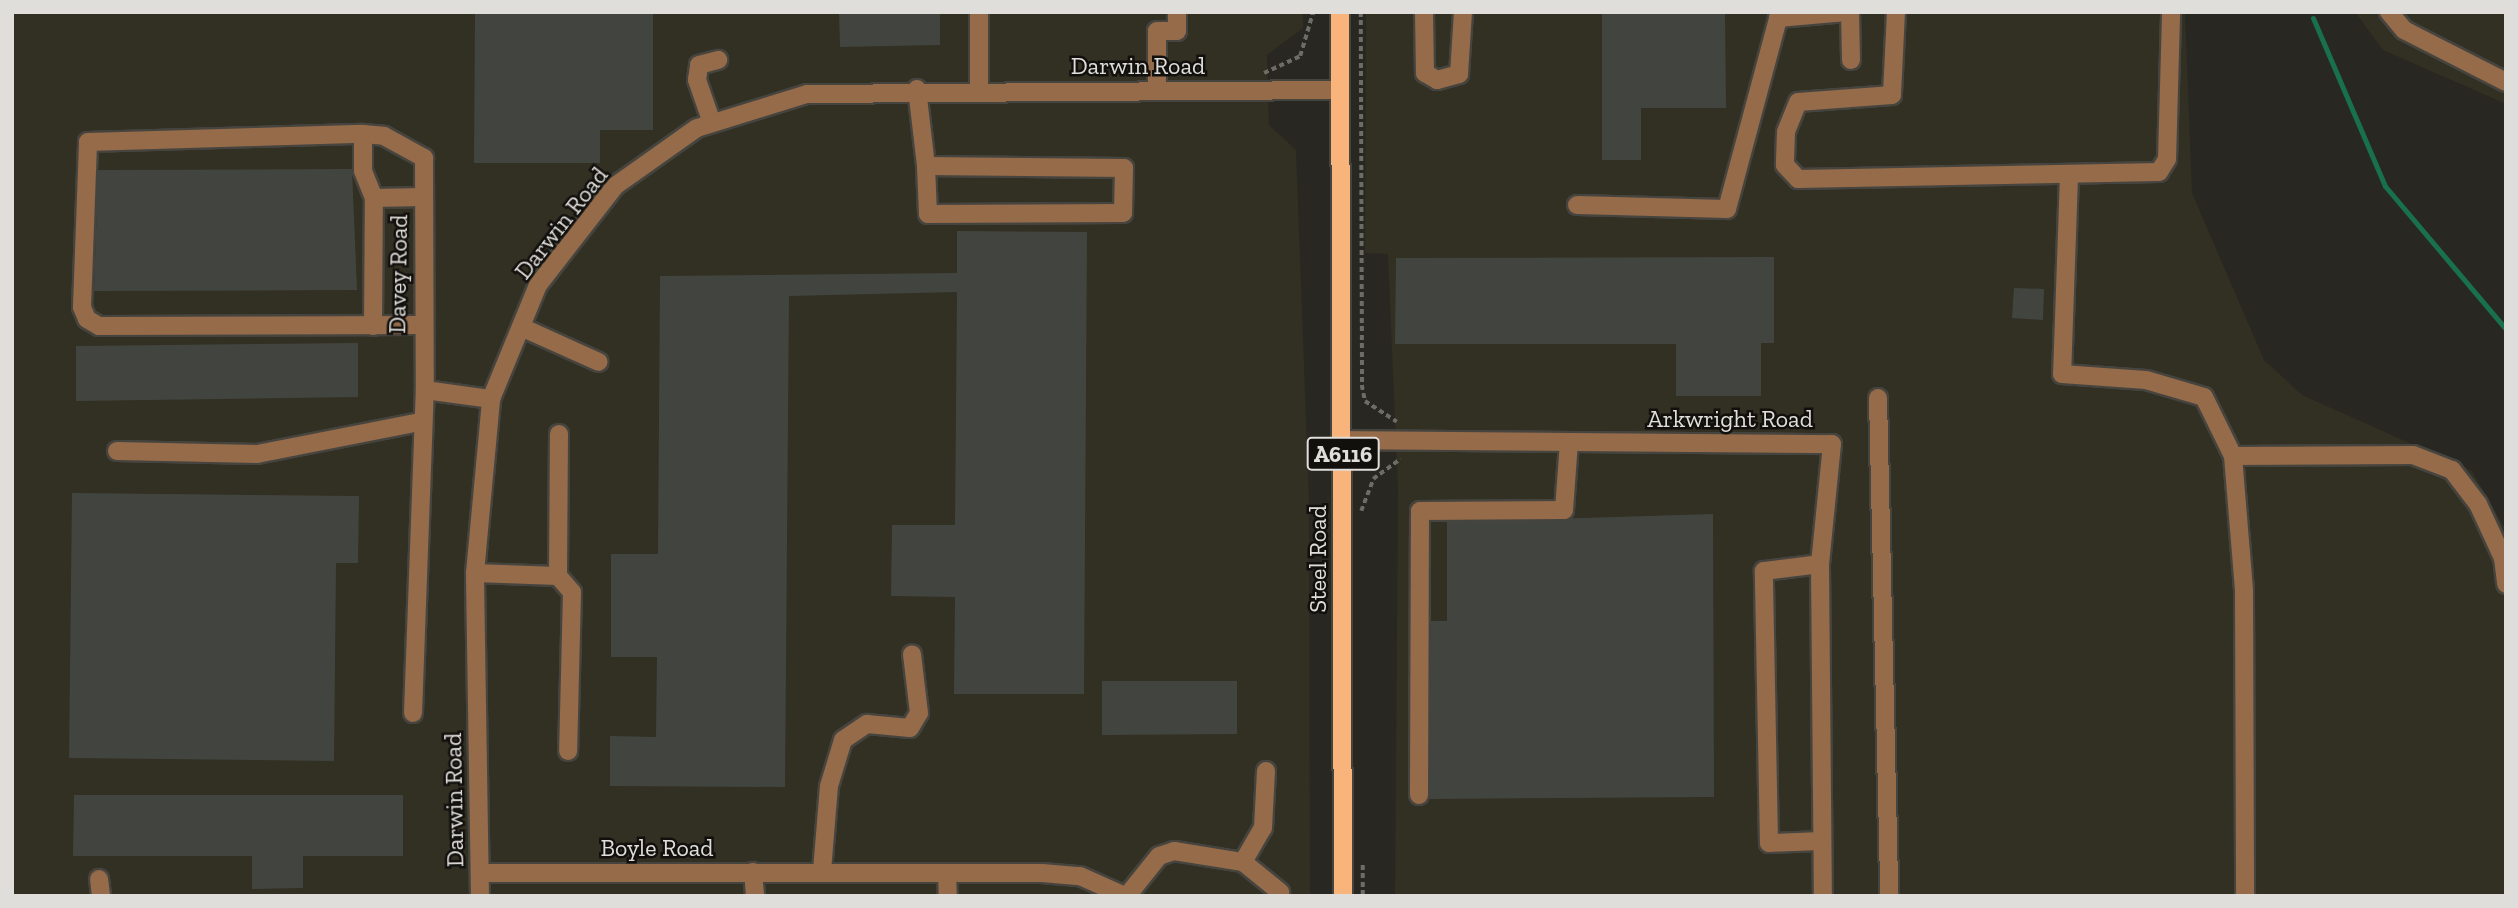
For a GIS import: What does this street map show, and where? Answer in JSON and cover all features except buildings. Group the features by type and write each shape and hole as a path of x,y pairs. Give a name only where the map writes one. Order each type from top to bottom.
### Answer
{"main road":[{"name":"Steel Road","path":"1340,12 1343,896"}],"street":[{"path":"979,12 979,91"},
{"path":"1157,90 1157,31 1177,31 1177,12"},
{"path":"1424,12 1425,73 1437,80 1459,74 1463,12"},
{"path":"1577,205 1727,209 1778,18 1848,12 1851,60"},
{"path":"1896,12 1892,95 1798,102 1786,132 1785,165 1798,180 2145,176 2163,165 2171,12"},
{"path":"2389,12 2404,30 2506,82"},
{"path":"712,123 697,80 699,65 718,60"},
{"path":"917,89 926,166 928,214 1123,213 1124,168 926,166"},
{"name":"Darwin Road","path":"480,896 475,573 491,399 538,285 615,186 712,123 807,94 917,89 1340,90"},
{"path":"373,326 374,198 363,171 363,134 88,142 82,307 99,326 373,326 421,325"},
{"name":"Davey Road","path":"363,134 384,136 424,158 421,325 425,390 420,422 413,713"},
{"path":"2069,176 2062,374 2146,380 2204,397 2233,456 2244,582 2245,896"},
{"path":"374,198 424,197"},
{"path":"521,327 599,362"},
{"path":"425,390 491,399"},
{"path":"1878,397 1889,896"},
{"path":"117,451 257,454 420,422"},
{"path":"559,434 558,576 572,592 568,751"},
{"name":"Arkwright Road","path":"1343,440 1832,444 1820,564 1819,841 1823,896"},
{"path":"1419,795 1420,511 1564,510 1569,442"},
{"path":"2233,456 2413,455 2452,470 2483,515 2503,558 2506,584"},
{"path":"1819,841 1769,844 1764,571 1820,564"},
{"path":"475,573 558,576"},
{"path":"829,872 828,786 843,740 867,724 910,728 919,713 912,654"},
{"path":"1243,862 1263,828 1266,771"},
{"path":"1126,896 1159,856 1174,851 1243,862 1280,892"},
{"path":"753,872 755,896"},
{"name":"Boyle Road","path":"480,873 829,872 1080,876 1126,896"},
{"path":"947,873 948,896"}],"path":[{"path":"1264,90 1264,70 1300,56 1313,12"}],"shaded area":[{"path":"12,12 1303,12 1303,28 1267,55 1269,125 1296,150 1309,499 1310,896 12,896"},
{"path":"1366,12 2185,12 2192,193 2264,360 2302,395 2472,471 2506,530 2506,896 1395,896 1398,491 1388,254 1365,253"},
{"path":"2355,12 2506,12 2506,104 2383,50"}],"waterway":[{"path":"2313,18 2385,186 2506,329"}]}
